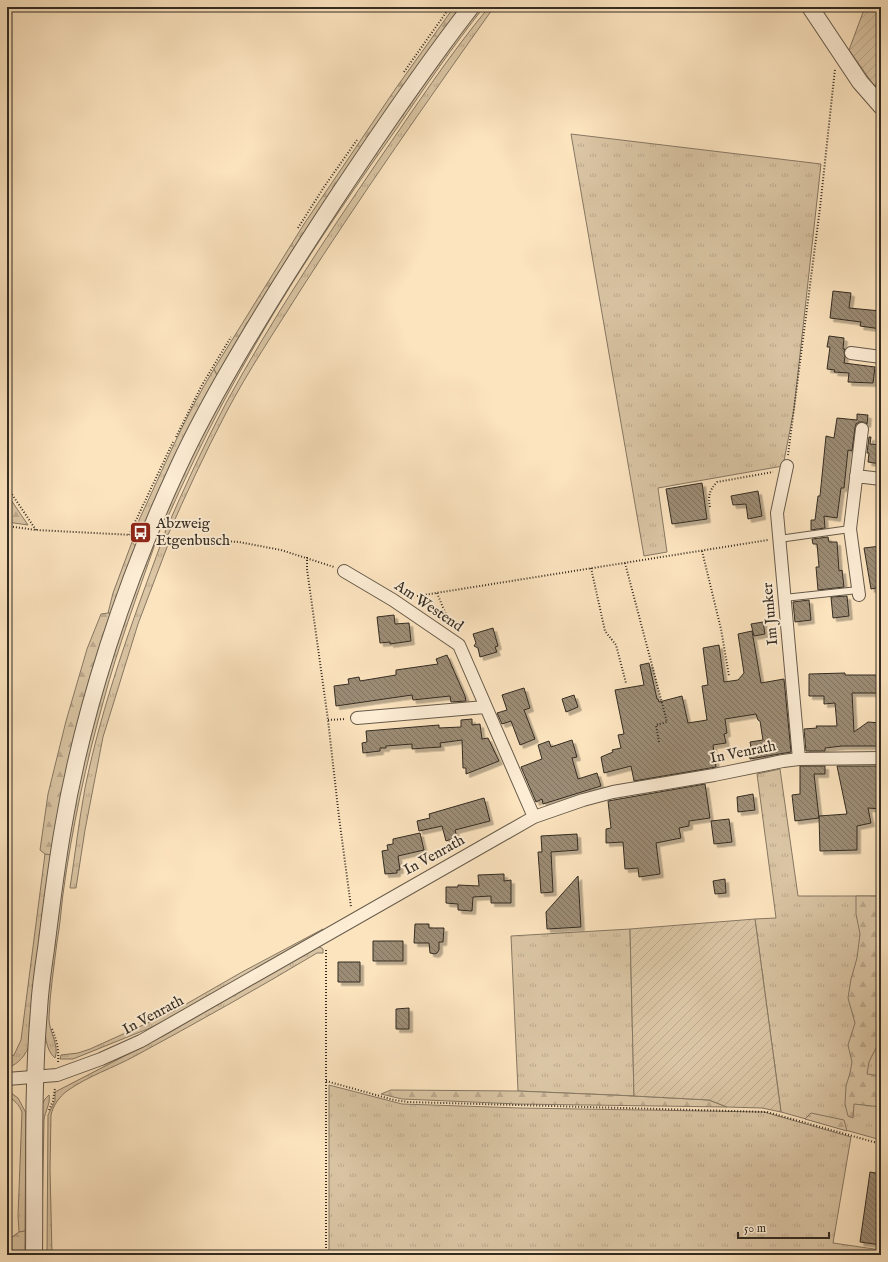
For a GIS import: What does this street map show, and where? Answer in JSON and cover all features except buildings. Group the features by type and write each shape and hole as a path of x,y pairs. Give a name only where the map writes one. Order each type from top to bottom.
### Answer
{"street":[{"path":"34,1255 36,1077 39,1008 63,825 81,742 104,660 154,537 176,470 245,342 290,268 372,145 445,40 471,7"},
{"path":"810,7 860,82 881,106"},
{"path":"851,353 881,357"},
{"path":"859,592 850,529 862,429"},
{"name":"Im Junker","path":"786,469 777,513 799,758"},
{"path":"856,476 881,479"},
{"name":"Am Westend","path":"344,572 393,600 459,645 534,817"},
{"path":"357,718 485,707"},
{"name":"In Venrath","path":"7,1079 57,1075 101,1059 141,1041 534,817 583,800 613,792 799,758 881,758"}],"lane":[{"path":"779,539 850,529"},
{"path":"784,598 859,592"}],"path":[{"path":"710,507 708,497 712,488 717,482 786,469 820,208 835,67 844,59"},
{"path":"7,487 36,530"},
{"path":"7,526 36,530 238,542 281,550 307,557 344,572"},
{"path":"154,537 163,530"},
{"path":"393,600 779,539"},
{"path":"702,551 721,629 729,676"},
{"path":"307,557 307,569 353,919"},
{"path":"625,563 667,722 656,725 659,742"},
{"path":"591,568 606,631 616,645 626,683"},
{"path":"437,593 450,626"},
{"path":"328,720 357,718"},
{"path":"326,936 326,1255"},
{"path":"49,1111 53,1101 57,1075 58,1053 57,1041 51,1027"},
{"path":"326,1081 394,1100 408,1102 767,1112 881,1144"}],"green space":[{"path":"454,7 462,7 310,223 274,280 218,377 214,369 304,224 396,88"},
{"path":"479,7 484,7 439,67 313,250 274,313 217,415 188,472 162,530 159,523 184,470 239,366 338,207"},
{"path":"489,7 494,7 347,219 252,366 234,397 211,443 168,535 165,534 187,483 226,403 280,310 338,220 418,102 474,25"},
{"path":"865,7 881,7 881,70 875,87 849,50"},
{"path":"571,134 821,164 794,409 783,466 658,488 667,552 644,556"},
{"path":"214,369 218,377 143,527 140,530 138,529 139,520 184,424"},
{"path":"7,494 28,525 7,522"},
{"path":"162,541 169,542 138,624 103,737 85,830 76,888 70,888 85,788 100,725 129,633"},
{"path":"132,542 136,547 113,614 108,613 113,593"},
{"path":"155,544 109,680 91,747 75,820 63,894 50,998 49,1022 56,1048 55,1058 49,1051 46,1040 46,1000 63,874 73,814 85,755 98,703 150,547"},
{"path":"101,614 113,614 52,855 45,854 40,850 48,794 66,721 87,649"},
{"path":"780,769 798,896 881,896 881,1140 781,1112 755,919 776,918 757,774"},
{"path":"45,854 52,855 30,1043 22,1058 7,1068 7,1058 14,1055 21,1040"},
{"path":"856,896 881,896 881,1050 876,1048 869,1062 867,1074 881,1076 881,1107 854,1104 853,1118 848,1116 845,1104 846,1086 852,1062 848,1045 855,1023 848,998 851,979 857,958 860,934 856,914"},
{"path":"755,919 781,1112 762,1108 727,1107 709,1100 634,1096 630,929"},
{"path":"323,929 324,931 185,1011 150,1028 73,1059 60,1059 61,1055 78,1053 90,1049 174,1011 242,972"},
{"path":"630,929 634,1096 518,1091 511,936"},
{"path":"317,947 323,949 323,953 317,953 158,1044 83,1081 61,1096 51,1115 50,1169 52,1255 47,1255 48,1115 55,1101 55,1092 167,1034"},
{"path":"329,1085 402,1104 520,1108 764,1112 851,1137 833,1243 881,1250 881,1255 329,1255"},
{"path":"7,1090 18,1098 26,1113 25,1231 19,1232 18,1216 22,1112 16,1102 7,1096"},
{"path":"391,1090 518,1091 634,1096 709,1100 727,1107 518,1104 402,1099 381,1094"},
{"path":"49,1095 44,1120 42,1226 42,1105"},
{"path":"811,1113 844,1120 847,1131 805,1119"},
{"path":"25,1231 25,1255 9,1255 9,1239 19,1232"}],"place":[{"name":"Abzweig Etgenbusch","path":"140,532"}]}
